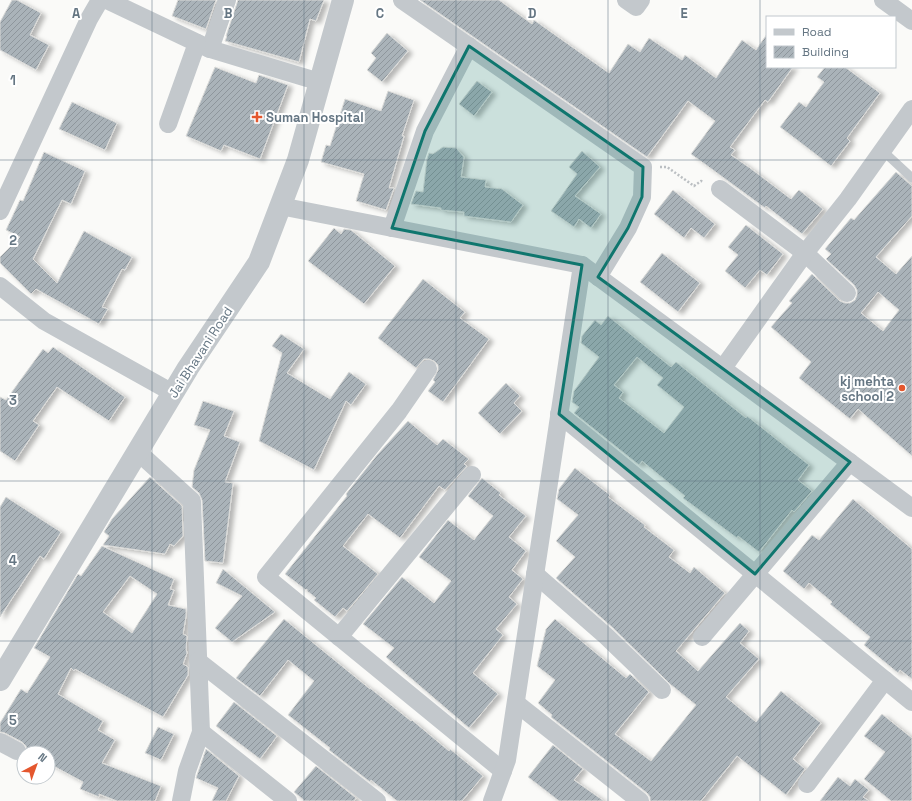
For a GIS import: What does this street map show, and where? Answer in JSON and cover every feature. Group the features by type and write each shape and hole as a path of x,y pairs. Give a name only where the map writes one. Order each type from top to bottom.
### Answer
{"street":[{"path":"0,211 89,19 100,0"},
{"path":"107,0 203,46 320,82"},
{"path":"168,124 203,46 227,0"},
{"name":"Jai Bhavani Road","path":"0,680 173,393 258,262 298,160 343,0"},
{"path":"402,0 643,167 642,197 628,228 598,277"},
{"path":"626,0 636,7 641,0"},
{"path":"883,0 912,21"},
{"path":"392,228 425,131 469,46"},
{"path":"723,368 805,253 848,199 912,109"},
{"path":"720,189 805,253 847,292"},
{"path":"280,206 582,265 912,508"},
{"path":"492,801 507,760 582,265"},
{"path":"0,286 44,321 173,393"},
{"path":"428,369 399,411 266,577 503,771"},
{"path":"559,414 912,702"},
{"path":"138,452 192,501 201,732 187,771 182,801"},
{"path":"702,637 850,462"},
{"path":"339,637 472,475"},
{"path":"535,574 606,636 662,690"},
{"path":"198,660 377,801"},
{"path":"807,784 885,680"},
{"path":"516,703 640,801"},
{"path":"201,732 288,801"},
{"path":"0,742 16,750"}],"lane":[{"path":"883,151 912,178"}],"path":[{"path":"643,167 667,167 694,186 701,181 720,189"}],"highlighted area":[{"path":"469,46 643,167 642,197 628,228 598,277 850,462 755,574 559,414 582,265 392,228 425,131"}],"building":[{"path":"12,0 17,0 41,13 30,35 49,45 36,70 0,50 0,22"},
{"path":"178,0 216,0 206,29 172,16"},
{"path":"238,0 324,0 316,21 310,19 299,62 225,41"},
{"path":"420,0 499,0 532,24 534,20 609,73 628,44 640,52 649,38 682,60 685,55 716,78 742,40 756,50 766,35 766,68 792,68 768,102 765,100 730,147 735,150 731,155 791,199 799,190 823,209 802,234 766,206 765,208 691,154 715,121 688,101 647,157"},
{"path":"387,33 408,51 382,82 367,70 376,58 371,53"},
{"path":"215,67 256,83 259,75 288,85 260,159 224,145 221,151 186,136"},
{"path":"824,68 846,68 880,93 847,138 850,141 831,166 780,127 799,102 806,107 824,82 817,77"},
{"path":"477,81 492,92 474,116 459,104"},
{"path":"388,91 414,100 402,136 404,136 389,188 394,188 386,210 356,201 364,174 321,162 326,145 330,146 345,99 381,111"},
{"path":"72,102 117,123 105,150 59,129"},
{"path":"443,147 456,148 464,157 461,177 486,180 485,187 502,189 523,205 511,222 464,216 464,212 441,210 441,208 411,204 416,191 423,192 429,153 433,154"},
{"path":"582,151 600,167 575,196 601,214 591,228 579,219 574,227 551,211 577,174 569,167"},
{"path":"44,152 85,171 71,204 62,200 33,259 57,283 84,231 132,257 125,270 122,269 102,307 108,309 99,324 36,289 31,294 0,263 0,257 20,237 6,230 20,200 23,201"},
{"path":"896,172 912,186 912,216 876,257 896,274 912,256 912,456 858,409 850,419 799,378 811,362 771,327 792,303 789,301 812,274 840,301 850,303 855,300 857,290 854,285 826,259 831,254 825,249 851,218 854,220","holes":["878,292 899,310 883,331 861,313"]},
{"path":"673,190 715,224 704,238 691,228 684,238 654,214"},
{"path":"746,225 783,254 767,275 760,270 745,288 725,271 738,255 728,247"},
{"path":"334,228 341,234 344,229 351,230 395,266 364,304 308,261"},
{"path":"662,253 700,283 678,312 640,282"},
{"path":"423,279 465,312 460,318 489,339 443,402 428,391 435,382 433,380 438,370 438,365 434,361 424,359 416,368 378,338"},
{"path":"608,316 671,367 676,362 746,418 747,416 809,465 798,480 812,491 794,512 792,510 759,552 738,536 737,538 683,498 685,496 642,461 639,465 574,413 579,407 572,402 574,391 599,357 581,343 582,336 595,320 601,325","holes":["637,357 663,378 657,385 684,407 664,433 619,398 623,392 614,385"]},
{"path":"281,334 304,349 287,373 330,399 349,372 366,384 351,405 346,401 314,470 259,441 282,353 272,346"},
{"path":"53,347 125,397 109,421 57,387 33,421 39,425 15,461 0,451 0,397 6,400 43,349 48,353"},
{"path":"506,383 520,396 514,403 522,411 500,434 478,413"},
{"path":"203,401 234,411 224,436 240,442 225,482 233,483 223,563 205,561 202,500 199,493 192,487 194,470 210,430 194,425"},
{"path":"408,421 437,445 443,439 469,459 464,464 467,466 445,490 439,486 400,538 368,514 343,546 378,574 347,611 343,608 335,617 314,600 316,598 307,591 307,589 306,590 285,574 347,496 346,494 377,455"},
{"path":"575,468 610,495 608,497 645,525 644,527 674,550 669,557 690,573 694,567 725,593 676,651 698,671 740,623 749,631 740,643 759,659 726,697 756,722 781,691 821,723 793,759 805,769 786,795 737,756 701,801 650,801 650,797 647,793 551,717 552,715 538,703 555,680 537,666 546,629 555,619 626,678 630,674 649,692 615,734 651,761 696,705 670,684 613,628 556,578 575,557 556,541 578,515 557,499 559,489"},
{"path":"150,477 182,506 183,536 174,546 170,544 165,554 103,545 109,536 104,532 112,519"},
{"path":"482,478 501,493 499,495 526,516 509,537 526,551 512,570 523,579 509,597 517,604 496,629 503,635 473,673 498,694 469,728 386,657 394,648 363,624 402,577 434,603 451,581 419,557 448,520 474,540 493,516 468,496"},
{"path":"6,497 61,532 44,559 40,556 0,617 0,507"},
{"path":"853,499 912,549 912,679 900,670 898,673 864,645 870,637 830,604 832,602 809,583 804,589 783,571 812,535 819,540"},
{"path":"102,546 174,579 170,589 174,590 168,605 186,609 183,634 187,636 187,653 183,664 188,667 188,675 163,717 75,669 74,671 71,668 58,694 103,721 98,730 115,740 102,763 161,786 155,801 117,801 99,794 99,797 80,789 83,782 56,767 56,745 25,745 5,733 0,732 0,723 21,689 27,693 50,657 34,648 78,574 81,576","holes":["130,576 157,594 132,633 103,612"]},
{"path":"223,569 275,612 232,642 215,628 242,596 216,583"},
{"path":"284,619 370,689 411,721 412,720 449,751 450,749 483,776 462,801 397,801 329,750 330,748 288,715 314,681 288,660 260,696 236,678"},
{"path":"234,702 277,736 260,759 216,726"},
{"path":"882,714 912,738 912,801 891,801 864,779 885,752 864,736"},
{"path":"158,727 174,734 161,760 145,753"},
{"path":"553,745 583,769 574,780 604,801 559,801 528,777"},
{"path":"206,749 239,776 226,801 212,801 218,788 196,778"},
{"path":"316,766 356,798 354,801 305,801 294,792"},
{"path":"838,777 850,786 855,779 869,790 863,797 869,801 820,801"}],"place":[{"name":"Suman Hospital","path":"257,117"},
{"name":"kj mehta school 2","path":"902,388"}]}
